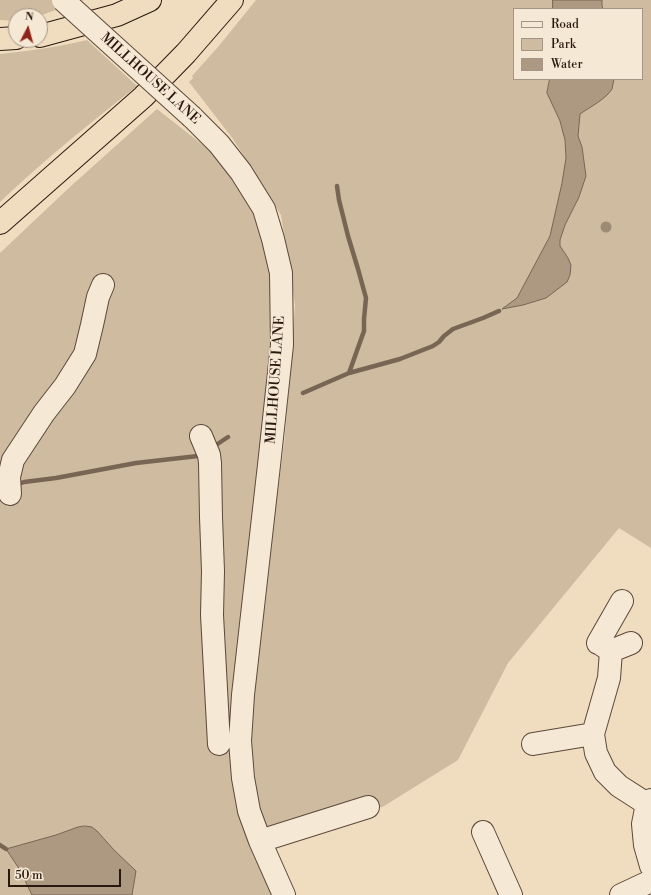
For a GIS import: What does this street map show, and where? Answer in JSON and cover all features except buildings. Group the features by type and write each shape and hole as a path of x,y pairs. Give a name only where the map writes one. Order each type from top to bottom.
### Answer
{"highway":[{"path":"48,34 117,15 150,0"},
{"path":"0,223 143,97 186,53 232,0"}],"street":[{"name":"MILLHOUSE LANE","path":"62,0 192,117 219,144 241,172 264,209 273,239 281,273 282,345 242,695 240,741 243,778 249,811 260,841 284,895"},
{"path":"10,489 9,477 13,460 44,413 65,386 85,354 102,285"},
{"path":"205,445 210,463 213,571 212,615 219,744"},
{"path":"622,601 601,645 608,678 593,734 596,753 605,772 619,786 649,802 643,824 645,845 651,866"},
{"path":"601,645 631,643"},
{"path":"533,744 593,734"},
{"path":"260,841 368,807"},
{"path":"483,832 511,895"},
{"path":"621,895 651,881"}],"green space":[{"path":"0,0 84,0 48,13 48,8 8,8 8,20 0,20"},
{"path":"256,0 651,0 651,548 619,528 508,663 458,760 384,806 299,836 259,855 278,895 0,895 0,253 71,186 157,109 213,153 259,212 275,286 267,395 245,609 265,607 285,435 295,305 281,215 233,139 189,82 193,78 192,76 218,47"},
{"path":"87,40 137,86 67,142 0,202 0,54 65,45"}],"water":[{"path":"553,0 602,0 603,8 553,8"},
{"path":"550,80 614,80 612,89 609,93 580,114 578,136 582,147 586,176 579,197 565,225 560,240 560,246 571,265 570,275 567,282 546,298 523,305 502,309 517,298 550,236 562,183 566,158 565,140 560,121 547,93"},
{"path":"85,826 92,827 97,831 136,871 132,895 32,895 20,870 6,849"}],"waterway":[{"path":"337,186 348,236 366,298 364,331 349,373"},
{"path":"303,393 349,373 400,359 433,346 453,329 499,311"},
{"path":"213,447 228,437"},
{"path":"16,485 24,482 56,478 136,463 202,455"},
{"path":"0,845 6,849"}]}
